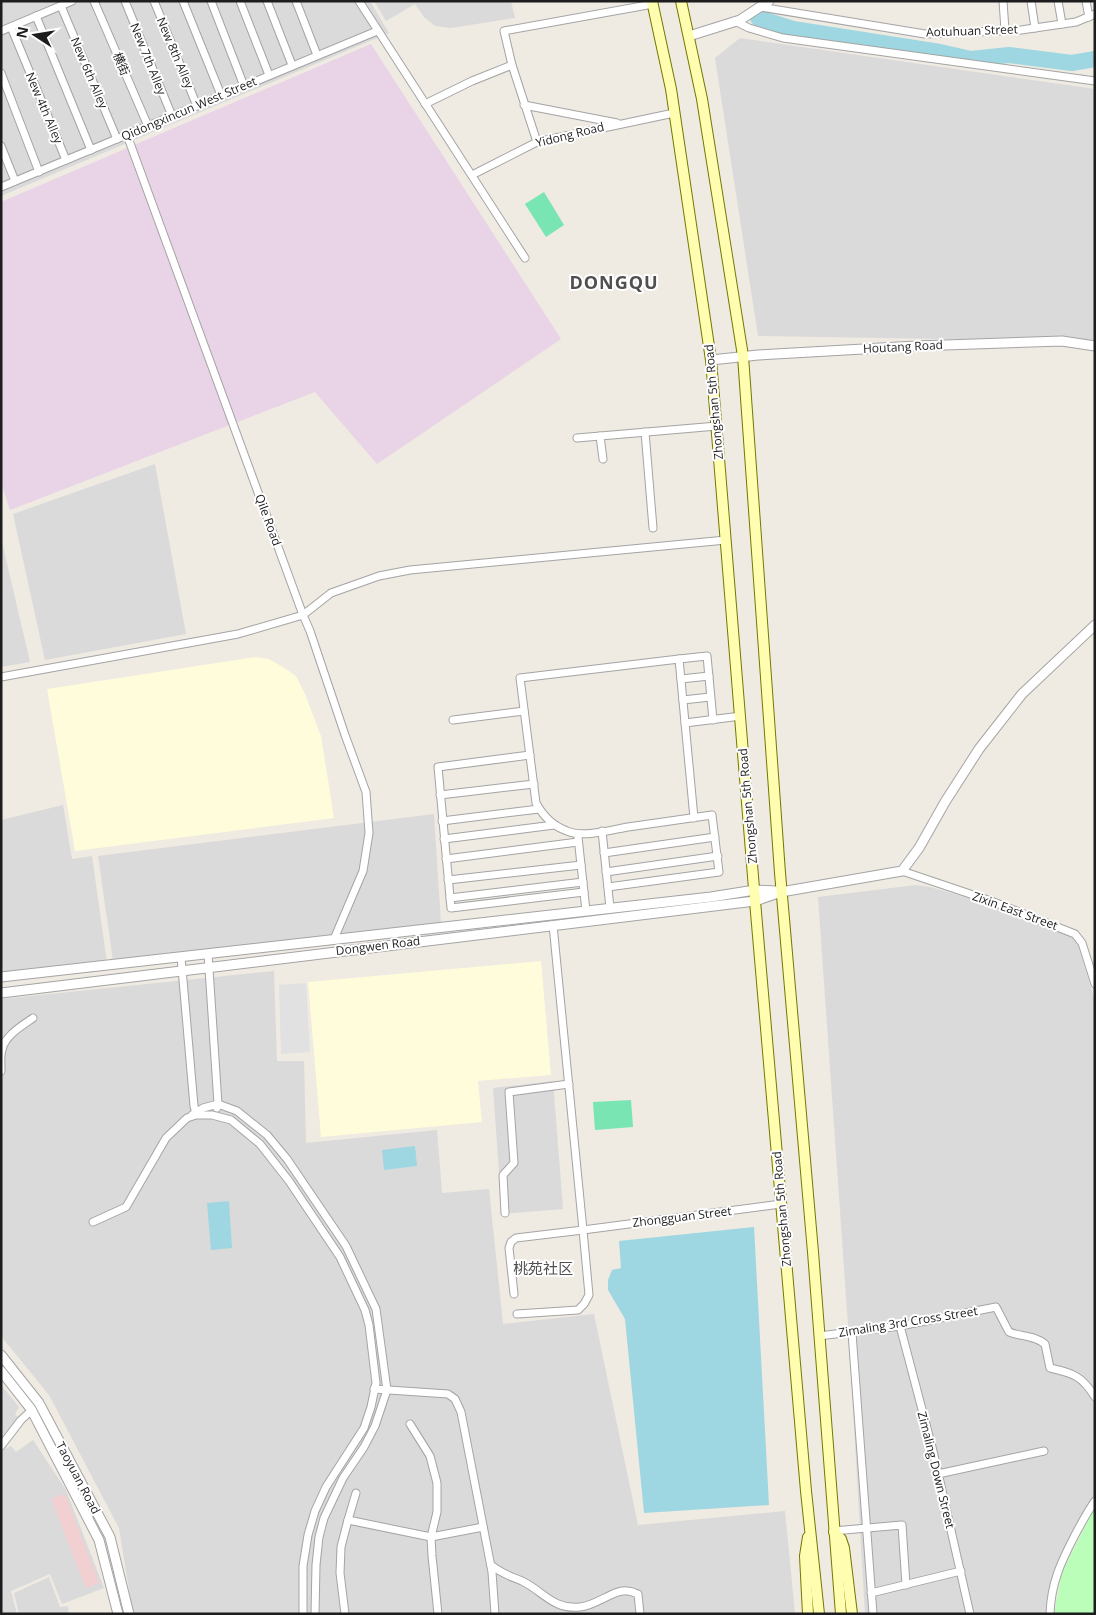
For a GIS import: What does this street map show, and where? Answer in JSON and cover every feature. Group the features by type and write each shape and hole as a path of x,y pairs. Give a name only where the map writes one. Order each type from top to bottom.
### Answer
{"main road":[{"path":"681,1 702,99 743,356 781,892 841,1614"},
{"name":"Zhongshan 5th Road","path":"653,3 674,113 711,360 755,901 810,1532 819,1614"},
{"path":"834,1531 844,1548 852,1614"},
{"path":"808,1614 804,1556 810,1532"}],"street":[{"path":"1,31 72,1"},
{"name":"横街","path":"94,1 148,126"},
{"name":"New 7th Alley","path":"125,1 172,116"},
{"name":"New 8th Alley","path":"154,1 197,106"},
{"path":"183,1 222,95"},
{"path":"211,1 244,86"},
{"path":"240,1 269,75"},
{"path":"267,1 292,65"},
{"path":"296,1 317,55"},
{"path":"359,1 525,258"},
{"path":"688,36 735,21 769,1"},
{"path":"1002,1 1005,30"},
{"path":"1031,1 1035,28"},
{"path":"1058,1 1062,24"},
{"path":"1086,1 1092,15"},
{"path":"536,142 512,65 504,31 653,3"},
{"name":"New 6th Alley","path":"61,6 117,139"},
{"name":"Aotuhuan Street","path":"760,8 925,34 1035,28 1076,22 1092,15"},
{"path":"36,16 91,150"},
{"path":"735,21 749,28 783,38 1095,81"},
{"name":"New 4th Alley","path":"11,27 66,160"},
{"name":"Qidongxincun West Street","path":"1,187 377,31"},
{"path":"425,104 472,81 512,65"},
{"path":"1,73 39,172"},
{"path":"524,104 621,123"},
{"name":"Yidong Road","path":"472,176 536,142 674,113"},
{"name":"Qile Road","path":"127,135 310,631 366,792 369,834 363,871 334,939"},
{"path":"1,146 15,181"},
{"name":"Houtang Road","path":"711,360 743,356 916,346 1062,341 1095,346"},
{"path":"578,438 717,426"},
{"path":"645,432 653,528"},
{"path":"600,436 602,459"},
{"path":"1,677 238,634 303,615 331,593 379,576 410,570 726,540"},
{"path":"781,892 902,871 919,848 945,802 974,757 1022,694 1095,625"},
{"path":"578,838 554,825 536,803 520,678 707,656 713,720"},
{"path":"679,659 694,818"},
{"path":"681,679 708,676"},
{"path":"683,700 710,696"},
{"path":"453,720 524,711"},
{"path":"685,723 740,716"},
{"path":"530,755 438,767 451,908 584,892"},
{"path":"440,795 534,784"},
{"path":"442,821 539,809"},
{"path":"446,859 578,838 602,831 712,815 719,872 608,887"},
{"path":"444,839 554,825"},
{"path":"602,831 610,908"},
{"path":"604,854 715,837"},
{"path":"578,838 586,911"},
{"path":"606,872 718,856"},
{"path":"448,880 581,865"},
{"name":"Zixin East Street","path":"902,871 992,901 1075,934 1082,943 1095,984"},
{"path":"450,898 583,882"},
{"name":"Dongwen Road","path":"1,977 755,890 781,892"},
{"name":"Dongwen Road","path":"1,993 755,901 781,892"},
{"path":"517,1314 578,1310 581,1309 589,1295 553,925"},
{"path":"187,1118 210,1114 218,1104 208,954"},
{"path":"182,956 194,1106 197,1112"},
{"path":"1,1071 2,1048 5,1042 18,1029 34,1018"},
{"path":"505,1213 503,1175 514,1163 509,1092 569,1084"},
{"path":"93,1222 126,1207 166,1138 187,1118 203,1108 218,1104 237,1111 267,1136 287,1159 346,1246 376,1309 387,1390 375,1426 364,1447 343,1478 324,1518 317,1555 315,1614"},
{"path":"197,1112 231,1120 260,1144 290,1181 340,1257 367,1317 374,1365 374,1389 371,1407 364,1428 326,1487 315,1511 308,1535 303,1566 302,1614"},
{"name":"Zhongguan Street","path":"514,1294 509,1248 516,1238 782,1204"},
{"name":"Zimaling 3rd Cross Street","path":"819,1336 900,1326 996,1307 1009,1332 1018,1336 1032,1336 1046,1344 1050,1368 1078,1377 1088,1385 1095,1397"},
{"name":"Zimaling Down Street","path":"900,1326 938,1474 970,1614"},
{"path":"852,1333 873,1614"},
{"name":"Taoyuan Road","path":"1,1355 39,1403 53,1441 99,1540 118,1614"},
{"name":"Taoyuan Road","path":"1,1371 32,1410 53,1441 110,1537 129,1614"},
{"path":"374,1389 448,1394 456,1399 461,1412 491,1565 495,1614"},
{"path":"1,1446 21,1420 32,1410"},
{"path":"410,1424 430,1456 437,1483 436,1512 431,1537 438,1614"},
{"path":"938,1474 1044,1451"},
{"path":"345,1614 340,1573 341,1546 356,1493"},
{"path":"1050,1614 1056,1572 1088,1510 1095,1501"},
{"path":"348,1520 431,1537 483,1527"},
{"path":"834,1531 902,1525 906,1585"},
{"path":"491,1565 502,1574 522,1581 550,1601 563,1607 581,1608 599,1602 616,1592 626,1590 638,1594 640,1614"},
{"path":"871,1593 961,1571"}],"shaded area":[{"path":"1,1 370,1 389,33 1,196"},
{"path":"374,1 511,1 515,18 451,28 435,26 424,17 415,4 386,21"},
{"path":"740,38 1095,89 1095,346 1062,341 758,336 715,58"},
{"path":"371,44 561,339 377,464 315,392 10,510 1,482 1,202"},
{"path":"155,464 186,634 45,660 13,514"},
{"path":"1,538 30,662 1,667"},
{"path":"255,657 269,659 296,676 305,694 321,736 334,818 75,851 47,689"},
{"path":"63,805 72,859 92,856 107,963 5,974 1,972 1,820"},
{"path":"434,814 441,924 113,961 98,856"},
{"path":"916,885 930,887 982,902 1045,925 1076,939 1095,1001 1095,1495 1062,1553 1049,1590 1048,1614 865,1614 848,1325 818,897"},
{"path":"541,961 551,1075 478,1081 482,1122 321,1137 308,982"},
{"path":"274,971 277,1061 304,1061 306,1143 437,1130 442,1193 489,1189 503,1324 594,1314 638,1525 785,1511 795,1614 133,1614 119,1528 49,1395 1,1336 1,999"},
{"path":"306,983 310,1052 281,1054 279,985"},
{"path":"553,1081 563,1209 502,1214 493,1088"},
{"path":"1,1385 19,1407 15,1414 18,1417 1,1447"},
{"path":"33,1440 66,1490 104,1588 62,1604 50,1574 11,1591 17,1614 1,1614 1,1451 11,1446 16,1452"},
{"path":"65,1494 99,1583 86,1588 51,1499"},
{"path":"49,1577 60,1607 68,1606 69,1614 19,1614 14,1593"}],"green space":[{"path":"544,192 564,225 546,237 525,204"},
{"path":"631,1100 633,1127 595,1130 593,1102"},
{"path":"1095,1507 1095,1614 1054,1614 1062,1572"}],"water":[{"path":"415,1146 417,1166 384,1170 382,1150"},
{"path":"229,1201 232,1248 211,1250 207,1203"},
{"path":"754,1227 769,1505 644,1513 625,1319 608,1290 608,1280 612,1270 621,1268 619,1241"}],"waterway":[{"path":"758,18 793,29 940,52 971,59 1009,55 1072,63 1095,59"}],"district":[{"name":"DONGQU","path":"614,283"},
{"name":"桃苑社区","path":"543,1269"}]}
